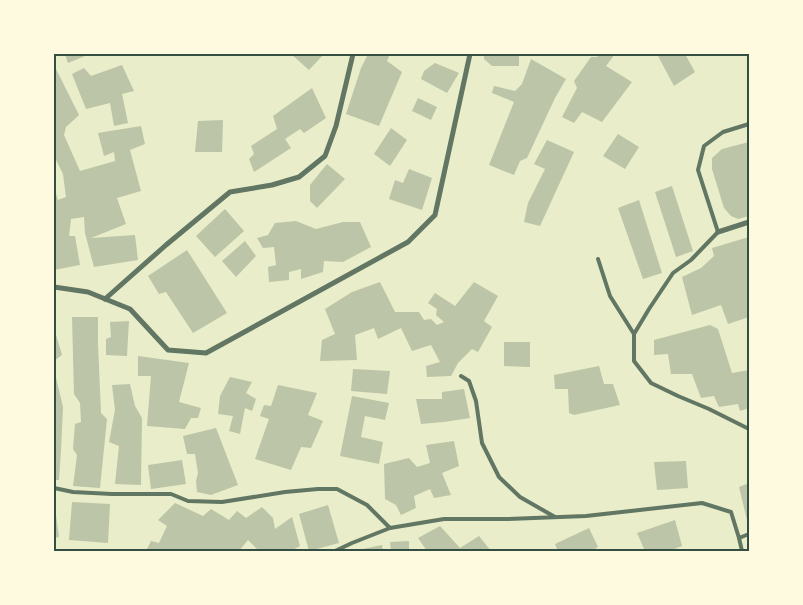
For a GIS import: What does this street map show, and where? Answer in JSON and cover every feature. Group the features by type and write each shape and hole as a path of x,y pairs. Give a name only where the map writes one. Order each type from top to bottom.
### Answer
{"street":[{"path":"105,299 230,192 272,185 299,177 325,156 336,126 354,54"},
{"path":"54,287 88,292 130,309 168,350 206,353 408,242 434,215 470,54"},
{"path":"718,232 749,222"}],"lane":[{"path":"634,334 674,273 691,260 718,232 698,170 704,146 723,132 749,124"},
{"path":"598,259 610,296 634,334 634,361 651,383 747,428 749,427"},
{"path":"461,376 469,381 476,401 482,443 499,477 520,497 554,517"},
{"path":"54,488 83,493 171,494 188,501 222,502 286,492 318,489 337,490 367,506 390,528"},
{"path":"335,551 390,528 444,520 586,516 702,503 731,512 742,551"},
{"path":"739,538 749,534"}],"building":[{"path":"65,54 90,54 68,63"},
{"path":"291,54 324,54 309,70"},
{"path":"368,54 390,54 387,61 402,72 379,126 346,114 361,68"},
{"path":"484,54 519,54 519,66 492,66 484,59"},
{"path":"599,54 615,54 606,66 632,82 602,122 582,112 574,123 562,117 577,88 574,81 591,57 597,57"},
{"path":"657,54 685,54 695,72 674,86"},
{"path":"531,59 566,79 527,158 520,161 514,175 489,165 514,102 492,93 494,86 515,91 522,84"},
{"path":"435,63 459,73 447,93 421,79 424,71"},
{"path":"122,65 134,91 122,94 128,123 114,126 110,103 86,109 72,74 84,68 91,76"},
{"path":"56,69 79,115 66,127 64,135 80,171 115,161 114,152 104,156 98,133 141,126 145,144 130,150 141,191 117,198 126,224 91,238 135,235 138,260 94,267 85,233 84,217 71,219 69,236 75,236 80,265 54,270 54,187 58,200 66,197 63,174 54,156 54,70"},
{"path":"312,88 326,118 304,133 300,129 285,139 291,148 254,172 249,159 254,154 251,146 277,129 273,116"},
{"path":"418,98 437,107 431,120 412,111"},
{"path":"223,120 222,152 195,152 198,121"},
{"path":"391,128 407,140 390,166 374,154"},
{"path":"618,134 639,147 625,169 603,156"},
{"path":"547,140 574,152 540,226 524,222 528,203 545,169 534,164"},
{"path":"749,142 749,216 738,219 731,216 724,208 712,169 712,158 722,149"},
{"path":"327,164 345,179 317,208 310,201 310,185"},
{"path":"409,169 432,178 422,210 389,199 395,180 403,183"},
{"path":"672,186 693,251 676,257 655,192"},
{"path":"639,200 662,273 643,279 618,208"},
{"path":"225,209 244,231 215,257 196,236"},
{"path":"296,221 316,229 343,222 360,222 371,247 343,262 324,261 323,272 301,279 301,269 289,272 289,280 269,282 268,267 276,265 274,247 263,248 257,238 268,235 275,223"},
{"path":"749,237 749,317 728,324 721,305 692,315 682,277 701,268 714,256 712,248"},
{"path":"245,241 256,256 236,277 222,261"},
{"path":"187,250 227,313 193,333 166,292 159,294 148,276"},
{"path":"380,282 395,312 419,312 424,320 431,319 437,325 444,322 436,315 437,309 428,303 435,293 455,306 474,282 498,296 484,321 492,327 478,352 472,349 458,363 451,376 427,377 426,366 440,362 431,345 412,351 401,328 378,339 374,328 355,335 357,360 320,361 322,340 335,334 325,309 352,292"},
{"path":"72,317 98,317 101,413 107,419 100,488 73,486 77,455 73,449 75,424 81,422 80,403 74,394"},
{"path":"129,321 127,356 106,355 106,339 111,337 110,322"},
{"path":"710,325 718,329 732,373 749,370 749,408 740,411 738,404 719,407 714,396 701,398 692,374 671,374 668,354 654,355 654,340"},
{"path":"54,328 62,355 54,361"},
{"path":"504,342 530,342 530,367 504,366"},
{"path":"138,356 189,363 179,402 201,408 198,418 191,418 185,429 147,426 151,376 138,376"},
{"path":"599,366 604,384 613,384 620,405 574,415 569,413 568,389 555,389 554,375"},
{"path":"54,369 63,407 59,480 54,480"},
{"path":"353,369 390,371 387,394 351,391"},
{"path":"230,377 252,382 246,393 256,399 252,411 245,408 240,434 229,431 233,416 218,414 220,396"},
{"path":"130,384 135,406 142,418 141,485 115,484 119,446 109,442 115,410 112,385"},
{"path":"278,385 317,393 308,415 323,421 311,448 301,447 291,470 255,459 269,419 260,416 264,405 271,406"},
{"path":"464,389 470,418 421,424 416,399 442,399 442,392"},
{"path":"352,396 389,403 385,420 365,416 361,437 383,442 379,464 340,456"},
{"path":"216,428 238,485 211,495 197,492 196,481 198,473 195,454 187,454 183,436"},
{"path":"454,441 459,466 442,473 451,495 434,498 430,489 414,496 416,508 401,515 396,505 385,499 384,464 409,458 417,467 430,463 426,445"},
{"path":"182,460 186,484 151,489 148,465"},
{"path":"686,461 688,488 657,490 654,462"},
{"path":"749,483 749,519 747,520 739,487"},
{"path":"72,502 110,504 108,543 69,540"},
{"path":"175,503 203,516 211,509 229,520 237,511 246,518 262,507 273,518 275,529 292,517 300,546 291,551 259,551 248,540 239,551 146,551 151,541 159,543 167,526 158,520"},
{"path":"328,505 339,543 309,551 299,514"},
{"path":"54,508 59,537 54,538"},
{"path":"675,520 682,546 669,551 645,551 637,533"},
{"path":"440,526 460,548 479,536 491,551 427,551 418,538"},
{"path":"589,528 598,547 591,551 558,551 555,544"},
{"path":"409,541 409,551 391,551 390,542"},
{"path":"382,545 383,551 358,551 358,550"}]}
